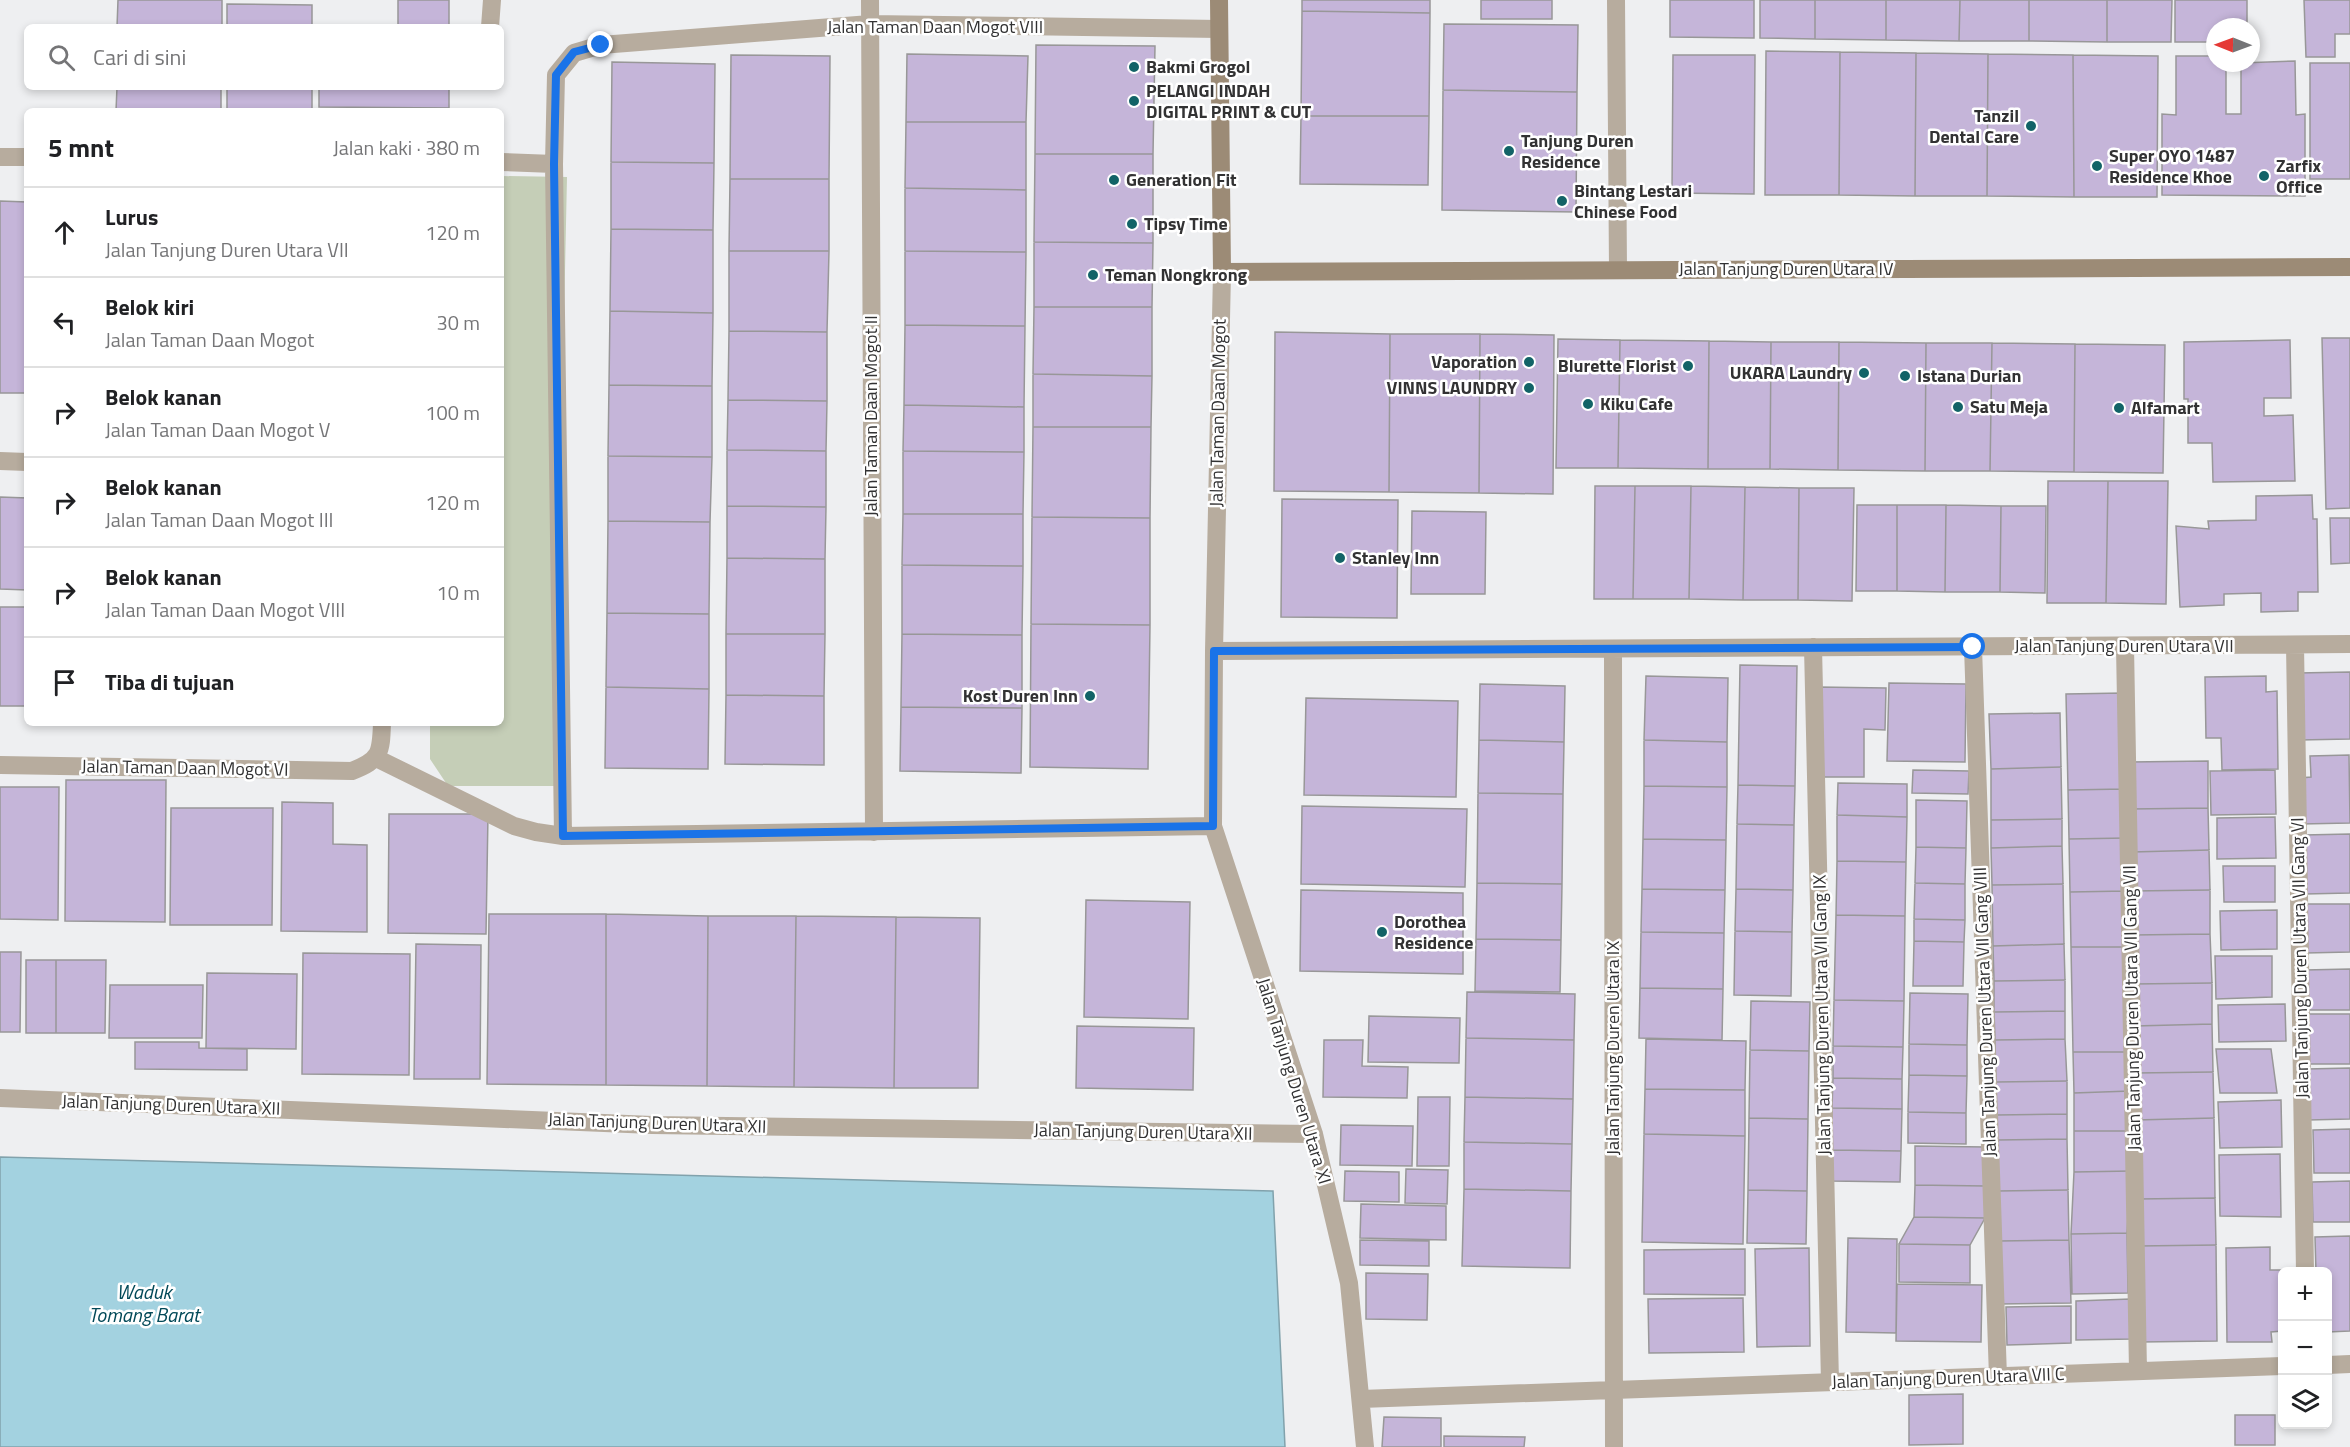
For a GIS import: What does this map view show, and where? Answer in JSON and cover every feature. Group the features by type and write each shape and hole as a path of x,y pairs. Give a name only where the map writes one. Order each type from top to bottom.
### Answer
{"street":[{"path":"490,24 492,0"},
{"name":"Jalan Taman Daan Mogot II","path":"870,0 874,832"},
{"name":"Jalan Taman Daan Mogot","path":"1213,826 1214,651 1222,272 1219,0"},
{"path":"1616,0 1618,270"},
{"name":"Jalan Taman Daan Mogot VIII","path":"554,164 556,75 574,52 601,45 870,24 1219,29"},
{"path":"0,158 24,158"},
{"path":"504,162 554,164 563,836"},
{"name":"Jalan Tanjung Duren Utara IV","path":"1222,272 2350,267"},
{"path":"0,461 24,462"},
{"name":"Jalan Tanjung Duren Utara VII","path":"1214,651 2350,644"},
{"name":"Jalan Tanjung Duren Utara VII Gang VI","path":"2295,645 2305,1267"},
{"name":"Jalan Tanjung Duren Utara VII Gang VII","path":"2125,646 2138,1371"},
{"name":"Jalan Tanjung Duren Utara VII Gang IX","path":"1813,647 1830,1382"},
{"name":"Jalan Tanjung Duren Utara VII Gang VIII","path":"1973,647 1998,1377"},
{"name":"Jalan Tanjung Duren Utara IX","path":"1613,649 1614,1447"},
{"path":"382,726 381,749 372,761 514,826 563,836 1213,826"},
{"name":"Jalan Taman Daan Mogot VI","path":"0,765 352,771 372,761"},
{"name":"Jalan Tanjung Duren Utara XI","path":"1213,826 1314,1134 1349,1283 1365,1447"},
{"name":"Jalan Tanjung Duren Utara XII","path":"0,1098 652,1125 1314,1134"},
{"path":"2332,1365 2350,1364"},
{"name":"Jalan Tanjung Duren Utara VII C","path":"1361,1399 2278,1366"}],"green space":[{"path":"504,176 567,177 554,786 448,786 430,759 430,726 504,726"}],"water":[{"name":"Waduk Tomang Barat","path":"0,1157 1273,1191 1285,1447 0,1447"}],"building":[{"path":"118,0 222,0 222,24 117,24"},
{"path":"398,0 449,0 449,24 398,24"},
{"path":"1302,0 1430,0 1430,13 1302,11"},
{"path":"1481,0 1552,0 1552,19 1481,19"},
{"path":"1670,0 1754,0 1754,38 1670,37"},
{"path":"1760,0 1815,0 1815,39 1760,38"},
{"path":"1815,0 1886,0 1886,40 1815,39"},
{"path":"1886,0 1960,0 1959,41 1886,40"},
{"path":"1960,0 2029,0 2029,41 1959,41"},
{"path":"2029,0 2107,0 2107,42 2029,41"},
{"path":"2107,0 2172,0 2171,42 2107,42"},
{"path":"2175,0 2247,0 2247,18 2206,18 2206,42 2175,42"},
{"path":"2304,0 2350,0 2350,34 2335,34 2335,57 2306,57"},
{"path":"227,4 312,5 312,24 227,24"},
{"path":"1302,11 1430,13 1429,116 1301,116"},
{"path":"1444,24 1578,25 1577,92 1443,90"},
{"path":"1036,45 1155,46 1153,154 1035,154"},
{"path":"1766,51 1840,52 1839,195 1765,195"},
{"path":"1840,52 1916,53 1915,196 1839,195"},
{"path":"1916,53 1988,54 1987,196 1915,196"},
{"path":"907,54 1028,56 1026,122 906,122"},
{"name":"Tanzil Dental Care","path":"1988,54 2073,55 2074,197 1987,196"},
{"path":"731,55 830,56 829,179 730,179"},
{"path":"1673,55 1755,55 1754,194 1672,193"},
{"path":"2073,55 2158,56 2157,197 2074,197"},
{"path":"2176,56 2206,56 2206,72 2226,72 2226,114 2241,114 2241,72 2260,72 2260,62 2295,61 2296,115 2305,114 2305,196 2162,195 2162,114 2176,115"},
{"path":"612,62 715,64 714,163 611,162"},
{"path":"2310,63 2350,63 2350,179 2310,179"},
{"path":"117,90 221,90 221,108 116,108"},
{"path":"227,90 312,90 312,108 227,108"},
{"path":"319,90 449,90 449,108 319,107"},
{"name":"Tanjung Duren Residence","path":"1443,90 1577,92 1576,212 1442,210"},
{"path":"1301,116 1429,116 1428,185 1300,184"},
{"path":"906,122 1026,122 1026,190 905,188"},
{"path":"1035,154 1153,154 1153,243 1034,242"},
{"path":"611,162 714,163 713,230 611,229"},
{"path":"730,179 829,179 829,251 729,251"},
{"path":"905,188 1026,190 1026,252 905,251"},
{"path":"0,201 24,202 24,393 0,393"},
{"path":"611,229 713,230 713,313 610,311"},
{"name":"Teman Nongkrong","path":"1034,242 1153,243 1152,307 1034,307"},
{"path":"729,251 829,251 827,332 729,331"},
{"path":"905,251 1026,252 1025,326 905,325"},
{"path":"1034,307 1152,307 1152,376 1033,374"},
{"path":"610,311 713,313 712,386 609,385"},
{"path":"905,325 1025,326 1024,407 904,405"},
{"path":"729,331 827,332 827,401 728,400"},
{"path":"1275,332 1390,334 1389,492 1274,491"},
{"path":"1390,334 1480,334 1479,493 1389,492"},
{"path":"1480,334 1554,335 1553,494 1479,493"},
{"path":"2322,338 2350,338 2350,508 2326,509"},
{"name":"Kiku Cafe","path":"1558,339 1620,340 1618,468 1556,468"},
{"path":"1620,340 1709,341 1708,469 1618,468"},
{"path":"2290,340 2291,398 2264,398 2264,416 2293,415 2295,481 2213,482 2212,443 2188,443 2188,399 2184,399 2184,342"},
{"path":"1709,341 1771,342 1770,469 1708,469"},
{"path":"1771,342 1839,342 1838,470 1770,469"},
{"path":"1839,342 1926,343 1925,471 1838,470"},
{"name":"Satu Meja","path":"1926,343 1992,343 1990,471 1925,471"},
{"path":"1992,343 2075,344 2074,472 1990,471"},
{"name":"Alfamart","path":"2075,344 2165,345 2163,473 2074,472"},
{"path":"1033,374 1152,376 1151,427 1033,427"},
{"path":"609,385 712,386 712,457 608,456"},
{"path":"728,400 827,401 826,451 727,450"},
{"path":"904,405 1024,407 1024,452 903,451"},
{"path":"1033,427 1151,427 1150,518 1032,517"},
{"path":"727,450 826,451 826,507 727,506"},
{"path":"903,451 1024,452 1023,514 903,514"},
{"path":"608,456 712,457 710,522 608,521"},
{"path":"2048,481 2108,481 2106,603 2047,603"},
{"path":"2108,481 2168,481 2166,604 2106,603"},
{"path":"1595,486 1635,486 1633,599 1594,599"},
{"path":"1635,486 1691,486 1689,599 1633,599"},
{"path":"1691,486 1745,487 1743,600 1689,599"},
{"path":"1745,487 1799,488 1798,600 1743,600"},
{"path":"1799,488 1854,488 1852,601 1798,600"},
{"path":"2312,495 2313,519 2317,519 2318,592 2298,592 2298,611 2261,612 2261,593 2224,594 2224,605 2180,607 2176,526 2209,529 2208,521 2256,520 2256,496"},
{"path":"0,497 24,498 24,590 0,589"},
{"name":"Stanley Inn","path":"1282,499 1398,500 1397,618 1281,617"},
{"path":"1857,505 1897,505 1897,591 1856,591"},
{"path":"1897,505 1946,505 1945,592 1897,591"},
{"path":"1946,505 2001,506 2000,592 1945,592"},
{"path":"727,506 826,507 825,559 727,558"},
{"path":"2001,506 2046,506 2045,593 2000,592"},
{"path":"1412,511 1486,512 1485,594 1411,594"},
{"path":"903,514 1023,514 1023,566 902,565"},
{"path":"1032,517 1150,518 1150,625 1031,624"},
{"path":"2330,518 2350,518 2350,563 2331,564"},
{"path":"608,521 710,522 709,614 607,613"},
{"path":"727,558 825,559 825,634 726,634"},
{"path":"902,565 1023,566 1022,635 902,634"},
{"path":"0,607 24,607 24,706 0,706"},
{"path":"607,613 709,614 709,689 606,687"},
{"name":"Kost Duren Inn","path":"1031,624 1150,625 1148,769 1030,767"},
{"path":"726,634 825,634 824,696 726,695"},
{"path":"902,634 1022,635 1022,708 901,707"},
{"path":"1740,665 1797,666 1795,786 1738,785"},
{"path":"2350,672 2350,739 2299,740 2298,673"},
{"path":"1646,676 1728,678 1727,742 1644,740"},
{"path":"2266,676 2266,692 2277,691 2278,769 2222,770 2221,738 2206,738 2205,677"},
{"path":"1889,683 1966,684 1965,762 1887,761"},
{"path":"1480,684 1565,686 1564,742 1479,740"},
{"path":"606,687 709,689 708,769 605,768"},
{"path":"1818,687 1886,688 1885,730 1864,729 1864,777 1817,777"},
{"path":"2123,693 2124,789 2068,790 2066,694"},
{"path":"726,695 824,696 824,765 725,764"},
{"path":"1306,698 1458,701 1456,797 1304,795"},
{"path":"901,707 1022,708 1021,773 900,771"},
{"path":"2060,713 2061,767 1991,769 1989,714"},
{"path":"1479,740 1564,742 1563,794 1478,793"},
{"path":"1644,740 1727,742 1727,787 1644,786"},
{"path":"2349,755 2350,823 2301,824 2300,778 2311,777 2310,756"},
{"path":"2208,761 2208,808 2131,809 2130,762"},
{"path":"2061,767 2062,819 1991,820 1991,769"},
{"path":"1913,770 1969,771 1968,794 1912,793"},
{"path":"2275,770 2276,814 2211,815 2210,771"},
{"path":"66,780 166,780 165,922 65,921"},
{"path":"1838,783 1907,784 1907,817 1837,815"},
{"path":"1738,785 1795,786 1794,825 1737,824"},
{"path":"1644,786 1727,787 1726,840 1643,839"},
{"path":"0,787 59,787 58,920 0,919"},
{"path":"2124,789 2126,838 2069,839 2068,790"},
{"path":"1478,793 1563,794 1562,884 1477,883"},
{"path":"1916,800 1967,801 1966,848 1916,847"},
{"path":"282,802 333,803 333,844 367,845 367,932 281,931"},
{"path":"1302,806 1467,809 1465,887 1301,884"},
{"path":"171,808 273,808 272,925 170,925"},
{"path":"2208,808 2209,850 2132,852 2131,809"},
{"path":"389,814 488,814 486,934 388,933"},
{"path":"1837,815 1907,817 1906,862 1837,861"},
{"path":"2275,817 2276,858 2217,859 2217,818"},
{"path":"2062,819 2062,846 1991,848 1991,820"},
{"path":"1737,824 1794,825 1793,890 1736,889"},
{"path":"2350,834 2350,893 2305,894 2304,835"},
{"path":"2126,838 2126,891 2070,892 2069,839"},
{"path":"1643,839 1726,840 1725,890 1642,889"},
{"path":"2062,846 2063,884 1992,885 1991,848"},
{"path":"1916,847 1966,848 1965,884 1915,883"},
{"path":"2209,850 2210,890 2132,891 2132,852"},
{"path":"1837,861 1906,862 1905,916 1836,915"},
{"path":"2223,866 2275,866 2275,902 2224,902"},
{"path":"1477,883 1562,884 1561,940 1476,939"},
{"path":"1915,883 1965,884 1965,920 1914,919"},
{"path":"2063,884 2064,944 1993,946 1992,885"},
{"path":"1642,889 1725,890 1724,933 1641,932"},
{"path":"1736,889 1793,890 1792,932 1735,931"},
{"name":"Dorothea Residence","path":"1301,890 1463,893 1463,974 1300,971"},
{"path":"2210,890 2210,934 2133,935 2132,891"},
{"path":"2126,891 2127,947 2071,947 2070,892"},
{"path":"1086,900 1190,902 1188,1019 1084,1017"},
{"path":"2306,904 2350,904 2350,952 2306,953"},
{"path":"2277,910 2277,949 2221,950 2220,911"},
{"path":"489,914 606,914 606,1085 487,1084"},
{"path":"606,914 708,916 707,1086 606,1085"},
{"path":"1836,915 1905,916 1904,1001 1834,1000"},
{"path":"708,916 796,916 794,1087 707,1086"},
{"path":"796,916 896,917 894,1088 794,1087"},
{"path":"896,917 980,918 978,1088 894,1088"},
{"path":"1914,919 1965,920 1964,942 1914,941"},
{"path":"1735,931 1792,932 1791,996 1734,995"},
{"path":"1641,932 1724,933 1723,989 1640,988"},
{"path":"2210,934 2212,983 2134,984 2133,935"},
{"path":"1476,939 1561,940 1560,992 1475,991"},
{"path":"1914,941 1964,942 1963,986 1913,986"},
{"path":"416,944 481,945 480,1079 414,1079"},
{"path":"2064,944 2065,980 1994,981 1993,946"},
{"path":"2071,947 2127,947 2129,1052 2073,1052"},
{"path":"0,952 21,952 20,1032 0,1032"},
{"path":"303,953 410,954 409,1075 302,1074"},
{"path":"2215,956 2272,956 2272,997 2216,999"},
{"path":"26,960 56,960 56,1033 26,1033"},
{"path":"56,960 106,960 105,1033 56,1033"},
{"path":"2350,969 2350,1010 2306,1010 2305,970"},
{"path":"207,973 297,974 296,1049 206,1048"},
{"path":"2065,980 2065,1011 1994,1012 1994,981"},
{"path":"2212,983 2212,1024 2135,1026 2134,984"},
{"path":"110,985 203,985 202,1038 109,1038"},
{"path":"1640,988 1723,989 1722,1040 1639,1038"},
{"path":"1467,992 1575,994 1574,1040 1466,1038"},
{"path":"1910,993 1968,994 1967,1045 1909,1044"},
{"path":"1834,1000 1904,1001 1903,1047 1833,1046"},
{"path":"1751,1001 1810,1002 1809,1051 1750,1050"},
{"path":"2285,1004 2286,1041 2219,1042 2218,1005"},
{"path":"2065,1011 2065,1039 1995,1040 1994,1012"},
{"path":"2308,1014 2350,1014 2350,1064 2309,1064"},
{"path":"1369,1016 1460,1018 1459,1063 1368,1062"},
{"path":"2212,1024 2213,1072 2136,1073 2135,1026"},
{"path":"1077,1026 1194,1028 1193,1090 1076,1088"},
{"path":"1466,1038 1574,1040 1573,1099 1465,1097"},
{"path":"1646,1039 1746,1041 1745,1090 1645,1089"},
{"path":"2065,1039 2067,1081 1996,1082 1995,1040"},
{"path":"1324,1040 1363,1040 1362,1066 1408,1067 1407,1098 1323,1097"},
{"path":"135,1042 199,1042 199,1048 247,1049 247,1070 135,1069"},
{"path":"1909,1044 1967,1045 1967,1076 1909,1075"},
{"path":"1833,1046 1903,1047 1902,1079 1833,1078"},
{"path":"2216,1049 2271,1049 2277,1093 2220,1093"},
{"path":"1750,1050 1809,1051 1808,1119 1749,1118"},
{"path":"2073,1052 2129,1052 2130,1091 2074,1093"},
{"path":"2350,1068 2350,1119 2308,1120 2307,1069"},
{"path":"2213,1072 2214,1118 2136,1120 2136,1073"},
{"path":"1909,1075 1967,1076 1966,1113 1908,1112"},
{"path":"1833,1078 1902,1079 1902,1109 1832,1108"},
{"path":"2067,1081 2067,1114 1996,1115 1996,1082"},
{"path":"1645,1089 1745,1090 1745,1136 1644,1134"},
{"path":"2130,1091 2130,1131 2074,1131 2074,1093"},
{"path":"1418,1097 1450,1097 1449,1166 1417,1166"},
{"path":"1465,1097 1573,1099 1572,1144 1464,1142"},
{"path":"2281,1100 2282,1147 2220,1148 2218,1102"},
{"path":"1832,1108 1902,1109 1901,1151 1832,1150"},
{"path":"1908,1112 1966,1113 1966,1144 1908,1143"},
{"path":"2067,1114 2067,1139 1997,1140 1996,1115"},
{"path":"1749,1118 1808,1119 1807,1191 1748,1190"},
{"path":"2214,1118 2215,1198 2138,1199 2136,1120"},
{"path":"1341,1125 1413,1126 1412,1166 1340,1165"},
{"path":"2350,1129 2350,1173 2314,1173 2313,1130"},
{"path":"2074,1131 2130,1131 2131,1171 2074,1172"},
{"path":"1644,1134 1745,1136 1743,1244 1642,1242"},
{"path":"2067,1139 2068,1190 1997,1191 1997,1140"},
{"path":"1464,1142 1572,1144 1571,1191 1464,1189"},
{"path":"1915,1146 1986,1147 1985,1186 1915,1185"},
{"path":"1832,1150 1901,1151 1900,1182 1831,1181"},
{"path":"2280,1154 2281,1217 2220,1216 2219,1155"},
{"path":"1406,1169 1448,1170 1447,1204 1405,1203"},
{"path":"1345,1171 1399,1172 1399,1202 1344,1201"},
{"path":"2131,1171 2127,1233 2071,1234 2074,1172"},
{"path":"2350,1181 2350,1222 2313,1222 2312,1182"},
{"path":"1915,1185 1985,1186 1985,1218 1914,1217"},
{"path":"1464,1189 1571,1191 1570,1268 1462,1266"},
{"path":"1748,1190 1807,1191 1806,1244 1747,1243"},
{"path":"2068,1190 2069,1240 1999,1241 1997,1191"},
{"path":"2215,1198 2216,1245 2138,1246 2138,1199"},
{"path":"1361,1204 1446,1206 1446,1240 1360,1238"},
{"path":"1914,1217 1985,1218 1970,1245 1899,1244"},
{"path":"2127,1233 2128,1293 2072,1294 2071,1234"},
{"path":"2350,1236 2350,1331 2332,1332 2332,1267 2316,1267 2315,1237"},
{"path":"1848,1238 1897,1239 1896,1333 1846,1332"},
{"path":"1360,1240 1429,1241 1429,1266 1360,1265"},
{"path":"2069,1240 2071,1303 2000,1304 1999,1241"},
{"path":"1899,1244 1970,1245 1970,1283 1899,1282"},
{"path":"2216,1245 2217,1341 2140,1342 2138,1246"},
{"path":"2270,1247 2270,1270 2278,1270 2278,1331 2271,1332 2272,1342 2227,1342 2226,1248"},
{"path":"1809,1248 1810,1346 1757,1347 1755,1249"},
{"path":"1745,1249 1745,1295 1644,1294 1644,1250"},
{"path":"1366,1273 1428,1274 1427,1320 1366,1319"},
{"path":"1897,1284 1982,1285 1981,1342 1896,1341"},
{"path":"1743,1298 1744,1352 1649,1353 1648,1299"},
{"path":"2130,1299 2131,1339 2076,1340 2076,1301"},
{"path":"2071,1306 2071,1343 2007,1345 2006,1307"},
{"path":"1963,1394 1963,1444 1909,1445 1909,1395"},
{"path":"2235,1415 2275,1415 2275,1445 2235,1445"},
{"path":"1384,1417 1441,1418 1441,1447 1382,1447"},
{"path":"1444,1436 1525,1437 1524,1447 1444,1447"}],"place":[{"name":"Bakmi Grogol","path":"1134,67"},
{"name":"PELANGI INDAH DIGITAL PRINT & CUT","path":"1134,101"},
{"name":"Tanzil Dental Care","path":"2031,126"},
{"name":"Tanjung Duren Residence","path":"1509,151"},
{"name":"Super OYO 1487 Residence Khoe","path":"2097,166"},
{"name":"Zarfix Office","path":"2264,176"},
{"name":"Generation Fit","path":"1114,180"},
{"name":"Bintang Lestari Chinese Food","path":"1562,201"},
{"name":"Tipsy Time","path":"1132,224"},
{"name":"Teman Nongkrong","path":"1093,275"},
{"name":"Vaporation","path":"1529,362"},
{"name":"Blurette Florist","path":"1688,366"},
{"name":"UKARA Laundry","path":"1864,373"},
{"name":"Istana Durian","path":"1905,376"},
{"name":"VINNS LAUNDRY","path":"1529,388"},
{"name":"Kiku Cafe","path":"1588,404"},
{"name":"Satu Meja","path":"1958,407"},
{"name":"Alfamart","path":"2119,408"},
{"name":"Stanley Inn","path":"1340,558"},
{"name":"Kost Duren Inn","path":"1090,696"},
{"name":"Dorothea Residence","path":"1382,932"}],"route":[{"path":"601,45 574,52 556,75 554,164 563,836 1213,826 1214,651 1973,647"}]}
